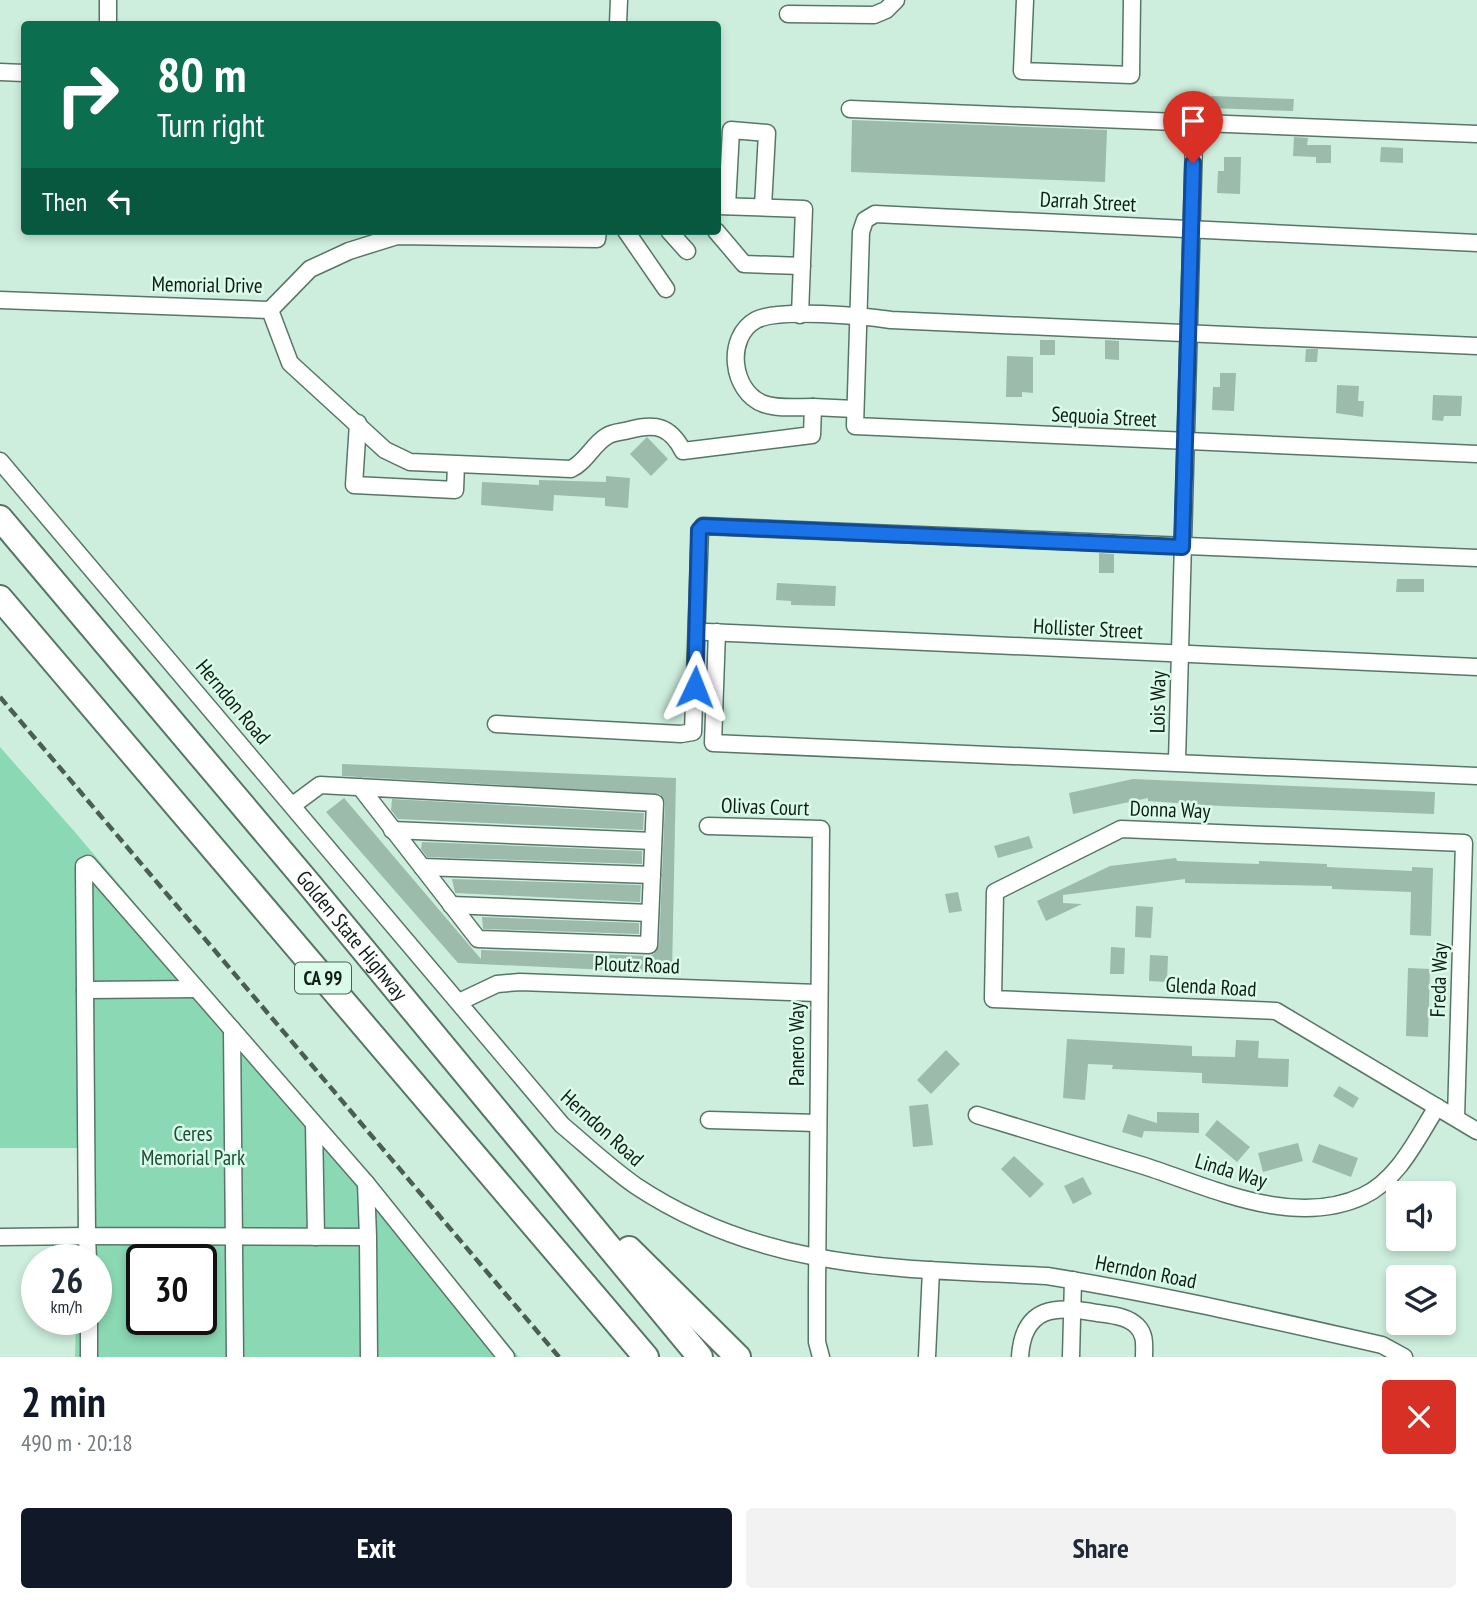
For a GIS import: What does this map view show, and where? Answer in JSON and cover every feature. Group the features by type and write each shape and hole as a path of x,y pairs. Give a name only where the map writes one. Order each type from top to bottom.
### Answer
{"highway":[{"name":"Golden State Highway","path":"0,518 700,1357"},
{"name":"CA 99","path":"0,598 646,1357"},
{"path":"531,1153 738,1357"}],"street":[{"path":"108,0 108,21"},
{"path":"618,21 620,0"},
{"path":"788,14 874,15 886,10 896,0"},
{"path":"1025,0 1021,71 1131,75 1132,0"},
{"path":"0,72 21,73"},
{"path":"850,109 1477,134"},
{"path":"763,207 767,133 731,130 722,206 804,209 800,315"},
{"name":"Lois Way","path":"1177,761 1194,141"},
{"name":"Darrah Street","path":"859,316 861,232 866,220 876,214 926,214 1477,243"},
{"name":"Memorial Drive","path":"0,300 270,310 310,269 349,251 397,236 433,235"},
{"name":"Memorial Drive","path":"495,235 597,239 597,235"},
{"path":"629,235 666,289"},
{"path":"673,235 687,251"},
{"path":"719,235 744,264 802,265"},
{"path":"270,310 290,363 385,450 410,462 570,469 608,436 654,425 674,434 683,451 812,435 813,407"},
{"path":"859,316 855,409 764,404 748,395 739,380 736,363 740,336 757,319 771,315 859,316 891,320 1189,331 1477,346"},
{"name":"Sequoia Street","path":"855,409 855,426 1477,454"},
{"path":"358,423 354,485 455,490 457,465"},
{"name":"Herndon Road","path":"0,461 562,1125 635,1185 677,1210 731,1235 820,1259 868,1266 1073,1280 1160,1295 1382,1345 1404,1357"},
{"path":"496,724 681,734 693,732 699,530 703,526 1477,558"},
{"name":"Hollister Street","path":"697,631 1477,667"},
{"path":"717,632 713,743 1477,776"},
{"path":"293,805 320,785 655,803 649,946 478,939 360,788"},
{"name":"Olivas Court","path":"708,826 821,830"},
{"name":"Donna Way","path":"993,999 995,892 1121,829 1464,844"},
{"path":"393,830 653,841"},
{"name":"Panero Way","path":"821,830 818,993 820,1259 817,1342 821,1357"},
{"name":"Freda Way","path":"1456,1118 1464,844"},
{"path":"88,1244 83,870 88,864 366,1183 506,1357"},
{"path":"422,867 652,875"},
{"path":"451,905 650,913"},
{"name":"Ploutz Road","path":"459,1002 497,984 520,982 818,993"},
{"path":"85,990 196,989"},
{"name":"Glenda Road","path":"993,999 1276,1011 1477,1131"},
{"path":"232,1029 236,1357"},
{"name":"Linda Way","path":"977,1115 1139,1164 1248,1202 1313,1206 1346,1203 1379,1187 1398,1167 1437,1107"},
{"path":"709,1120 818,1123"},
{"path":"314,1124 316,1237"},
{"path":"366,1183 369,1357"},
{"path":"0,1237 368,1237"},
{"path":"927,1357 931,1270"},
{"path":"1071,1357 1070,1308 1073,1280"},
{"path":"1020,1357 1025,1331 1034,1320 1055,1307 1123,1317 1138,1327 1144,1338 1144,1357"},
{"path":"89,1335 89,1357"}],"green space":[{"name":"Ceres Memorial Park","path":"0,747 519,1357 75,1357 76,1335 112,1335 112,1244 77,1244 79,1148 0,1148"}],"building":[{"path":"1211,96 1294,99 1293,111 1211,108"},
{"path":"852,120 1107,130 1105,182 851,172"},
{"path":"1294,137 1308,138 1307,145 1331,145 1331,163 1316,163 1316,157 1293,156"},
{"path":"1381,147 1403,148 1403,163 1380,162"},
{"path":"1224,157 1241,157 1240,194 1217,193 1218,171 1224,171"},
{"path":"1040,340 1055,340 1055,355 1040,355"},
{"path":"1105,340 1119,341 1119,360 1105,359"},
{"path":"1306,349 1318,349 1317,362 1305,362"},
{"path":"1007,356 1033,357 1033,393 1022,392 1022,397 1006,397"},
{"path":"1220,373 1236,373 1234,411 1212,410 1213,387 1220,387"},
{"path":"1337,385 1359,386 1358,401 1364,401 1363,417 1336,413"},
{"path":"1433,395 1462,396 1461,416 1444,416 1443,421 1432,420"},
{"path":"647,437 668,459 651,476 630,454"},
{"path":"606,476 630,478 628,508 605,506 605,498 554,495 553,511 481,505 482,482 539,485 539,480 606,482"},
{"path":"1099,553 1114,554 1114,573 1099,573"},
{"path":"1397,579 1424,579 1424,592 1396,592"},
{"path":"777,583 836,586 835,606 791,605 791,601 776,600"},
{"path":"342,764 676,778 672,973 458,963 326,812 344,798 481,959 481,950 649,956 654,954 659,945 665,803 660,794 342,776"},
{"path":"1133,779 1435,792 1434,814 1221,806 1148,801 1148,798 1073,814 1069,793"},
{"path":"392,799 644,813 643,830 398,819 391,810"},
{"path":"1029,836 1033,848 998,858 994,846"},
{"path":"422,842 642,851 642,864 427,857 421,849"},
{"path":"1176,858 1177,861 1259,864 1259,861 1412,871 1412,867 1433,868 1431,936 1410,935 1411,892 1332,889 1332,886 1185,883 1185,879 1063,895 1063,903 1082,904 1046,921 1037,901 1110,866"},
{"path":"452,879 641,885 640,902 455,893"},
{"path":"958,892 962,911 949,913 945,894"},
{"path":"1136,906 1153,907 1151,938 1135,937"},
{"path":"482,917 639,923 639,934 483,929"},
{"path":"1111,947 1125,948 1124,974 1110,974"},
{"path":"1150,955 1168,956 1167,982 1149,981"},
{"path":"1408,968 1430,969 1428,1037 1406,1036"},
{"path":"1067,1039 1192,1046 1192,1056 1235,1057 1236,1040 1259,1041 1258,1058 1289,1059 1288,1087 1202,1083 1202,1073 1112,1069 1113,1065 1088,1064 1085,1100 1063,1098"},
{"path":"946,1050 960,1064 931,1094 917,1080"},
{"path":"1339,1086 1359,1098 1353,1108 1333,1096"},
{"path":"928,1104 933,1145 913,1147 909,1106"},
{"path":"1157,1112 1199,1113 1199,1133 1144,1131 1142,1138 1122,1132 1128,1114 1157,1123"},
{"path":"1217,1120 1250,1147 1237,1162 1205,1135"},
{"path":"1298,1143 1303,1161 1263,1172 1258,1153"},
{"path":"1319,1144 1358,1158 1351,1177 1312,1162"},
{"path":"1014,1156 1044,1184 1030,1198 1001,1169"},
{"path":"1083,1177 1092,1194 1073,1204 1064,1186"}],"railway":[{"path":"0,697 559,1357"}],"route":[{"path":"695,687 699,530 703,526 1182,547 1193,163"}]}
